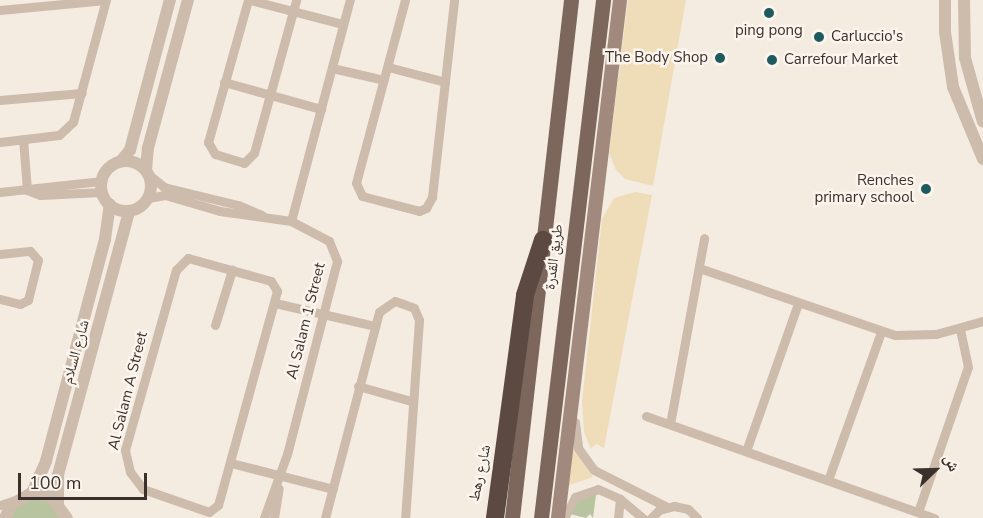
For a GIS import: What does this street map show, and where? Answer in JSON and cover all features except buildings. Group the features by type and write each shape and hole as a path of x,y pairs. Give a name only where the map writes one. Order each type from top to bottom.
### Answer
{"highway":[{"path":"495,518 525,296 543,240"}],"main road":[{"name":"طريق القدرة","path":"512,518 571,0"},
{"name":"طريق القدرة","path":"541,518 603,0"},
{"path":"558,518 621,0"}],"street":[{"path":"0,10 13,5 106,0 82,93 67,130 59,135 0,142"},
{"path":"170,0 130,150 120,162 107,171 102,187 110,204 129,211 148,198 148,148 188,0"},
{"path":"296,0 293,12 268,95 253,158 244,163 214,154 208,142 249,0 293,12 343,24"},
{"path":"291,221 350,0"},
{"path":"405,0 356,183 358,191 369,199 419,211 426,208 432,197 454,0"},
{"path":"945,0 945,32 953,87 983,159"},
{"path":"964,0 965,58 983,122"},
{"path":"388,67 445,82"},
{"path":"332,68 384,80"},
{"path":"224,82 321,109"},
{"path":"0,100 82,93"},
{"path":"23,140 27,190"},
{"path":"120,162 138,164 147,172"},
{"name":"Al Salam 1 Street","path":"147,172 164,187 267,218 291,221 319,234 333,251 336,272 325,315 281,474 264,518"},
{"path":"0,192 102,187"},
{"name":"Al Salam 1 Street","path":"148,198 165,195 233,208"},
{"name":"شارع السلام","path":"32,494 46,461 105,239 110,204"},
{"name":"شارع السلام","path":"58,503 58,475 129,211"},
{"path":"670,424 704,238"},
{"path":"0,254 30,251 38,260 28,300 20,304 0,299"},
{"name":"Al Salam A Street","path":"188,258 271,281 277,291 275,303 218,505 204,512 143,489 130,472 125,450 178,264 188,258"},
{"path":"699,268 881,332 923,336 983,321"},
{"path":"215,325 232,270"},
{"path":"275,303 375,326"},
{"path":"325,518 379,312 388,303 408,305 418,314 405,518"},
{"path":"746,451 798,303"},
{"path":"918,512 968,368 960,328"},
{"path":"828,480 881,332"},
{"path":"358,386 411,401"},
{"path":"574,387 578,397 575,434 584,460 608,480 667,507 682,507 698,517"},
{"path":"646,416 934,518"},
{"name":"شارع رهط","path":"486,518 505,435"},
{"path":"231,463 333,489"},
{"name":"Al Salam 1 Street","path":"274,518 281,474"},
{"path":"564,518 575,497 590,490 606,491 620,499 642,518"},
{"path":"0,505 32,494 58,503 67,518"},
{"path":"4,518 17,499"},
{"path":"618,518 620,499"},
{"path":"651,518 667,507"}],"green space":[{"path":"597,487 593,518 590,514 586,518 570,514 579,492"},
{"path":"46,496 61,518 10,518 16,502"}],"sand":[{"path":"628,0 686,0 653,186 625,179 616,170 609,153"},
{"path":"635,192 652,195 604,448 596,444 591,449 584,432 582,402 602,219 614,198"},
{"path":"570,439 593,477 569,485"}],"place":[{"name":"ping pong","path":"769,13"},
{"name":"Carluccio's","path":"819,37"},
{"name":"The Body Shop","path":"720,58"},
{"name":"Carrefour Market","path":"772,60"},
{"name":"Renches primary school","path":"926,189"}]}
